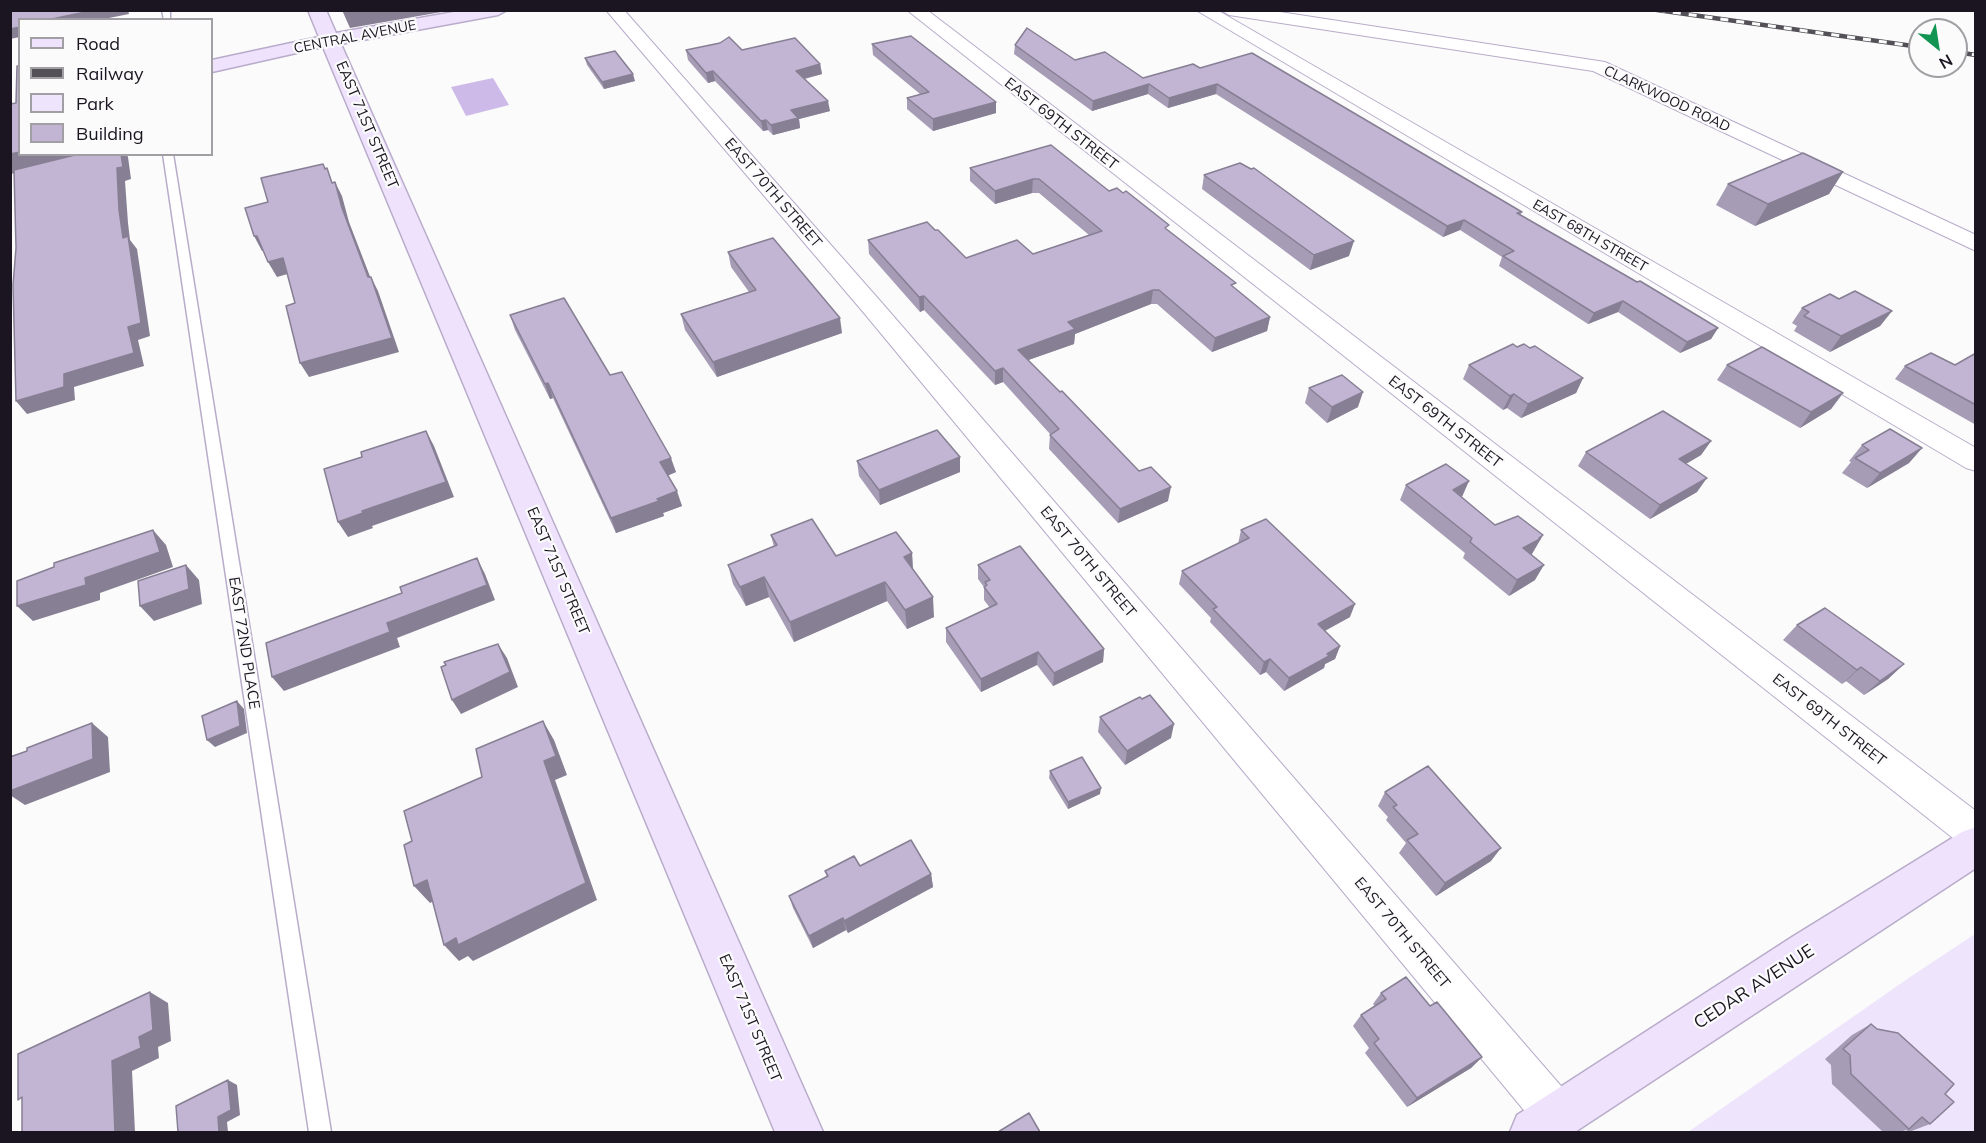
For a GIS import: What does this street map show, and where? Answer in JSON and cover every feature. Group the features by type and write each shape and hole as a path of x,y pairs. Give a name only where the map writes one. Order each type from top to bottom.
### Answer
{"street":[{"name":"EAST 71ST STREET","path":"317,10 800,1132"},
{"name":"CENTRAL AVENUE","path":"213,66 331,40 498,10"},
{"name":"EAST 70TH STREET","path":"615,10 873,308 1546,1125"},
{"name":"EAST 69TH STREET","path":"915,10 1976,834"},
{"name":"EAST 68TH STREET","path":"1204,10 1976,461"},
{"name":"CLARKWOOD ROAD","path":"1229,10 1598,66 1976,244"},
{"name":"CEDAR AVENUE","path":"1546,1125 1807,952 1976,845"}],"lane":[{"name":"EAST 72ND PLACE","path":"168,156 320,1132"}],"green space":[{"path":"1975,934 1975,1132 1688,1132 1910,977"}],"shaded area":[{"path":"493,78 509,105 466,116 451,87"}],"building":[{"path":"10,10 95,10 57,18 18,18 18,27 10,29"},
{"path":"1027,28 1075,60 1105,52 1143,78 1193,64 1200,68 1252,53 1522,212 1517,213 1637,282 1640,281 1718,328 1687,342 1623,301 1594,313 1503,256 1514,251 1464,220 1447,226 1217,84 1169,98 1149,84 1093,101 1015,45"},
{"path":"911,36 996,102 933,119 907,98 929,92 872,44"},
{"path":"729,37 742,50 795,38 820,64 796,71 828,101 791,110 798,118 771,125 766,120 761,121 713,71 706,73 686,50 720,43"},
{"path":"615,51 633,74 602,82 585,58"},
{"path":"18,66 18,152 10,154 10,104 16,103"},
{"path":"1051,145 1109,191 1117,188 1123,193 1126,191 1169,225 1165,228 1236,283 1231,285 1270,317 1215,338 1159,290 1153,290 1068,322 1075,329 1018,350 1060,392 1062,391 1139,471 1151,467 1171,487 1120,509 1050,435 1059,429 1003,368 995,371 924,296 919,297 868,240 927,222 966,258 1017,240 1033,254 1102,231 1039,179 995,191 970,168"},
{"path":"1803,153 1843,172 1768,204 1728,184"},
{"path":"71,156 121,156 123,167 117,168 119,210 123,238 128,236 141,323 128,327 134,353 64,374 64,387 16,401 13,285 16,248 14,170"},
{"path":"1240,163 1251,169 1254,168 1354,241 1314,255 1204,175"},
{"path":"323,164 325,169 327,168 332,183 335,182 342,208 368,277 371,277 392,338 300,363 286,306 295,303 283,258 268,262 257,236 254,236 245,208 268,202 261,178"},
{"path":"773,238 840,318 713,362 681,314 756,290 728,252"},
{"path":"1855,291 1892,311 1841,336 1804,316 1809,312 1802,308 1830,294 1839,299"},
{"path":"564,298 610,375 622,372 671,458 660,462 677,491 657,499 659,501 611,518 548,383 545,384 510,315"},
{"path":"1513,344 1517,347 1524,344 1530,348 1535,346 1583,378 1528,404 1514,394 1510,396 1469,365"},
{"path":"1762,347 1843,393 1811,412 1727,365"},
{"path":"1931,353 1955,365 1976,353 1976,405 1905,366"},
{"path":"1342,375 1363,392 1332,407 1309,388"},
{"path":"1663,411 1711,441 1679,459 1707,478 1660,505 1586,452"},
{"path":"1890,429 1922,448 1880,473 1855,458 1869,450 1862,445"},
{"path":"937,430 960,457 879,490 857,461"},
{"path":"426,431 446,482 362,511 363,513 338,522 324,469 362,457 361,452"},
{"path":"1446,464 1469,481 1453,490 1495,525 1518,516 1543,535 1523,548 1544,565 1517,580 1470,542 1472,538 1406,485"},
{"path":"812,519 836,556 896,532 912,553 904,557 933,597 905,610 885,582 790,622 764,577 740,587 728,565 777,545 771,535"},
{"path":"1266,519 1355,604 1318,624 1340,646 1327,654 1329,656 1289,678 1270,659 1264,662 1213,609 1217,607 1182,571 1249,538 1241,530"},
{"path":"153,530 160,552 85,578 86,585 17,606 17,581 54,567 54,563"},
{"path":"1020,546 1104,649 1054,673 1038,652 981,679 946,628 997,604 984,587 987,585 985,582 990,580 978,565"},
{"path":"477,558 487,585 387,623 390,632 272,677 266,643 402,593 400,587"},
{"path":"186,565 189,589 140,606 138,581"},
{"path":"1825,608 1904,664 1880,681 1861,667 1857,670 1797,625"},
{"path":"498,644 510,672 452,700 441,667 446,665 444,662"},
{"path":"1150,695 1174,724 1127,751 1100,717 1140,697 1142,699"},
{"path":"237,701 240,726 207,740 202,716"},
{"path":"543,721 556,756 544,761 586,883 458,945 456,938 444,945 427,880 414,886 404,845 412,841 404,811 482,777 476,749"},
{"path":"92,723 93,759 10,791 10,757 27,751 27,748"},
{"path":"1082,757 1101,788 1068,802 1050,771"},
{"path":"1428,766 1501,848 1445,883 1407,840 1418,834 1393,807 1397,805 1385,792"},
{"path":"911,840 931,874 844,921 843,918 809,936 789,896 828,876 825,871 854,856 860,866"},
{"path":"1406,977 1430,1006 1437,1002 1482,1057 1417,1098 1374,1043 1379,1039 1361,1015 1386,999 1381,993"},
{"path":"150,992 153,1030 139,1037 141,1048 112,1061 115,1132 22,1132 22,1097 18,1100 18,1054"},
{"path":"1871,1024 1877,1029 1898,1033 1954,1084 1945,1094 1954,1102 1930,1124 1922,1117 1909,1129 1851,1074 1850,1055 1843,1049"},
{"path":"228,1080 231,1110 218,1117 219,1132 178,1132 176,1106"},
{"path":"1029,1113 1040,1132 998,1132"}],"railway":[{"path":"1657,10 1908,45"},
{"path":"1968,54 1976,55"}]}
